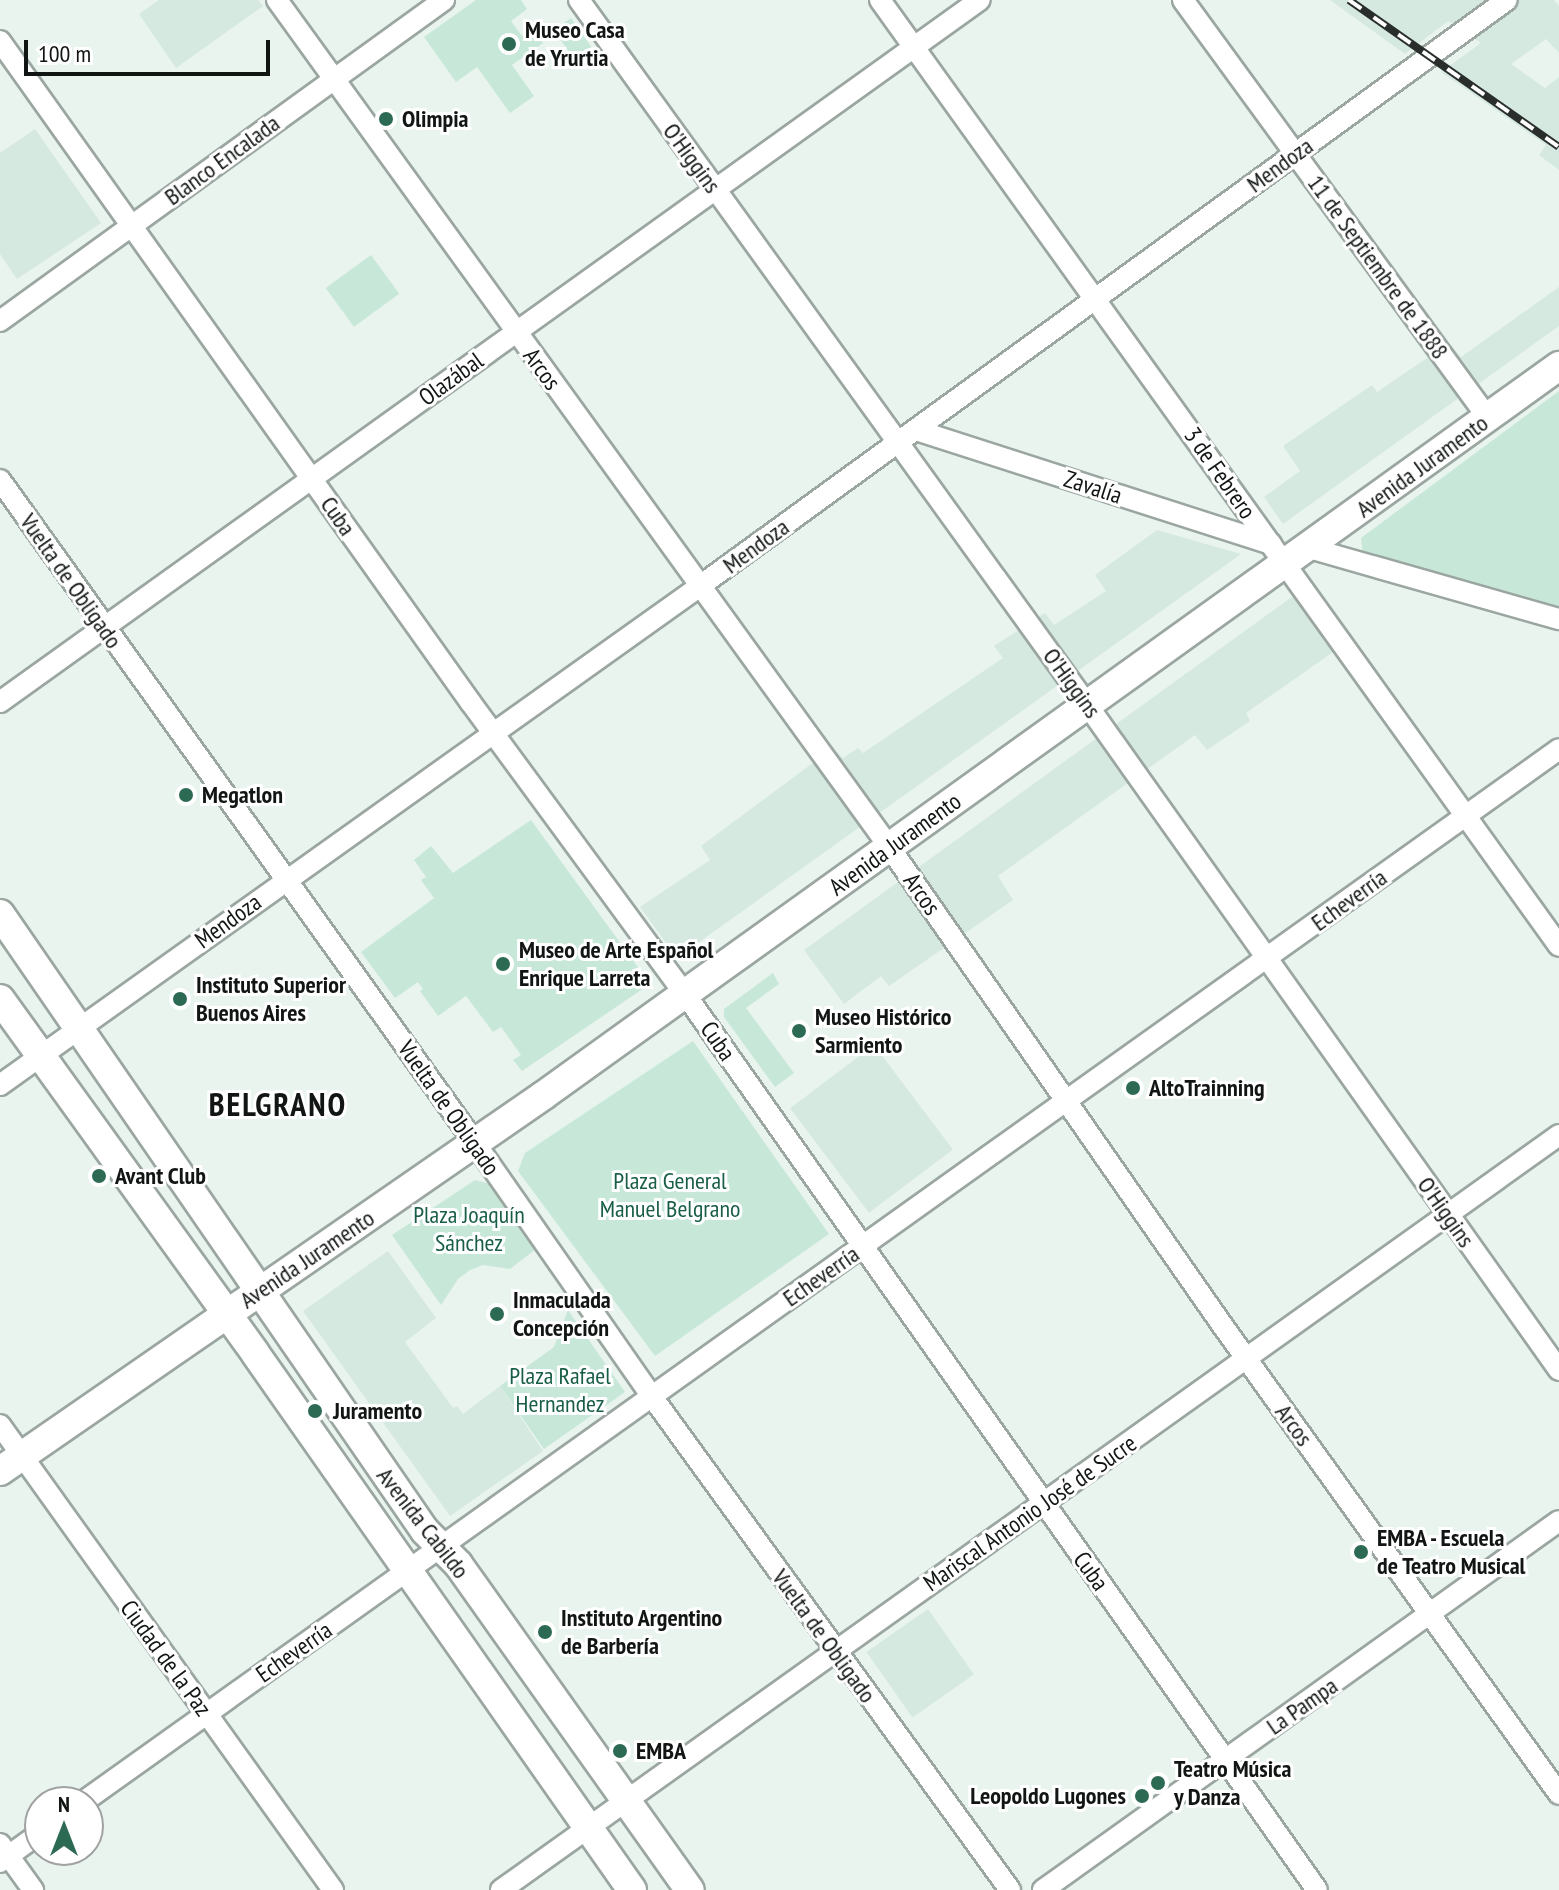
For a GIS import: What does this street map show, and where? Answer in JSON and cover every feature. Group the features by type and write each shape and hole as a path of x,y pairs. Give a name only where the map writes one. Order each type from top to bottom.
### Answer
{"main road":[{"name":"Avenida Juramento","path":"231,1310 475,1143 1088,706 1278,555 1309,548 1559,366"},
{"name":"Avenida Cabildo","path":"0,914 425,1531 458,1564 690,1890"},
{"name":"Avenida Cabildo","path":"0,999 231,1310 409,1572 632,1890"},
{"path":"11,1463 231,1310"}],"street":[{"name":"Arcos","path":"277,0 890,848 1247,1359 1559,1794"},
{"name":"Blanco Encalada","path":"0,321 444,0"},
{"name":"O'Higgins","path":"579,0 1088,706 1559,1370"},
{"name":"3 de Febrero","path":"880,0 1559,946"},
{"name":"Olazábal","path":"0,702 980,0"},
{"name":"11 de Septiembre de 1888","path":"1183,0 1488,418"},
{"name":"Mendoza","path":"0,1085 700,586 1507,0"},
{"name":"Cuba","path":"0,41 493,733 685,994 861,1248 1317,1890"},
{"name":"Zavalía","path":"916,430 1278,555"},
{"name":"Vuelta de Obligado","path":"0,480 475,1143 835,1653 1010,1890"},
{"path":"1309,548 1559,619"},
{"name":"Echeverría","path":"104,1787 442,1549 1559,749"},
{"name":"Mariscal Antonio José de Sucre","path":"501,1890 1559,1135"},
{"name":"Ciudad de la Paz","path":"0,1425 11,1463 206,1714 333,1890"},
{"name":"La Pampa","path":"1043,1890 1559,1521"},
{"path":"24,1842 3,1854 33,1890"}],"shaded area":[{"path":"159,0 258,0 263,6 176,68 139,14"},
{"path":"1330,0 1554,0 1559,6 1559,53 1546,39 1511,64 1545,88 1559,77 1559,170 1539,155 1546,145 1441,72 1481,43 1448,21 1405,54"},
{"path":"35,129 101,223 17,279 0,254 0,153"},
{"path":"1559,287 1559,326 1283,524 1264,497 1300,471 1283,446 1372,385 1377,392 1449,343 1461,357"},
{"path":"1157,530 1241,554 677,958 640,907 710,860 701,846 833,748 843,758 858,748 863,753 1003,658 994,646 1045,613 1054,625 1106,591 1095,575"},
{"path":"1296,594 1336,650 1246,713 1250,721 1207,750 1195,735 998,876 1013,900 889,986 881,976 844,1004 804,950"},
{"path":"874,1045 953,1150 869,1213 790,1108"},
{"path":"388,1251 436,1318 405,1342 453,1408 457,1406 463,1414 500,1386 543,1451 450,1516 303,1311"},
{"path":"928,1609 974,1675 912,1718 867,1652"}],"green space":[{"path":"476,0 521,0 527,9 511,21 522,36 532,29 543,43 512,65 534,96 510,113 477,67 456,82 424,37"},
{"path":"571,18 595,52 578,64 554,30"},
{"path":"371,255 399,294 354,327 326,288"},
{"path":"1559,391 1559,609 1363,554 1361,538"},
{"path":"531,820 645,977 644,988 522,1071 513,1060 521,1055 501,1027 493,1032 466,996 438,1016 420,991 423,989 418,982 395,998 361,952 434,898 421,880 426,877 414,860 431,846 453,873"},
{"path":"773,973 779,984 746,1008 794,1073 775,1087 724,1017 724,1009"},
{"name":"Plaza General Manuel Belgrano","path":"693,1041 829,1234 655,1356 518,1171 525,1153"},
{"name":"Plaza Joaquín Sánchez","path":"475,1180 490,1184 536,1249 510,1269 483,1265 470,1270 458,1279 441,1305 392,1235"},
{"name":"Plaza Rafael Hernandez","path":"568,1310 625,1392 544,1449 500,1386 554,1347"}],"railway":[{"path":"1349,0 1559,147"}],"place":[{"name":"Museo Casa de Yrurtia","path":"509,44"},
{"name":"Olimpia","path":"386,119"},
{"name":"Megatlon","path":"186,795"},
{"name":"Museo de Arte Español Enrique Larreta","path":"503,964"},
{"name":"Instituto Superior Buenos Aires","path":"180,999"},
{"name":"Museo Histórico Sarmiento","path":"799,1031"},
{"name":"AltoTrainning","path":"1133,1088"},
{"name":"Avant Club","path":"99,1176"},
{"name":"Inmaculada Concepción","path":"497,1314"},
{"name":"Juramento","path":"315,1411"},
{"name":"EMBA - Escuela de Teatro Musical","path":"1361,1552"},
{"name":"Instituto Argentino de Barbería","path":"545,1632"},
{"name":"EMBA","path":"620,1751"},
{"name":"Teatro Música y Danza","path":"1158,1783"},
{"name":"Leopoldo Lugones","path":"1142,1796"}],"district":[{"name":"BELGRANO","path":"278,1104"}]}
